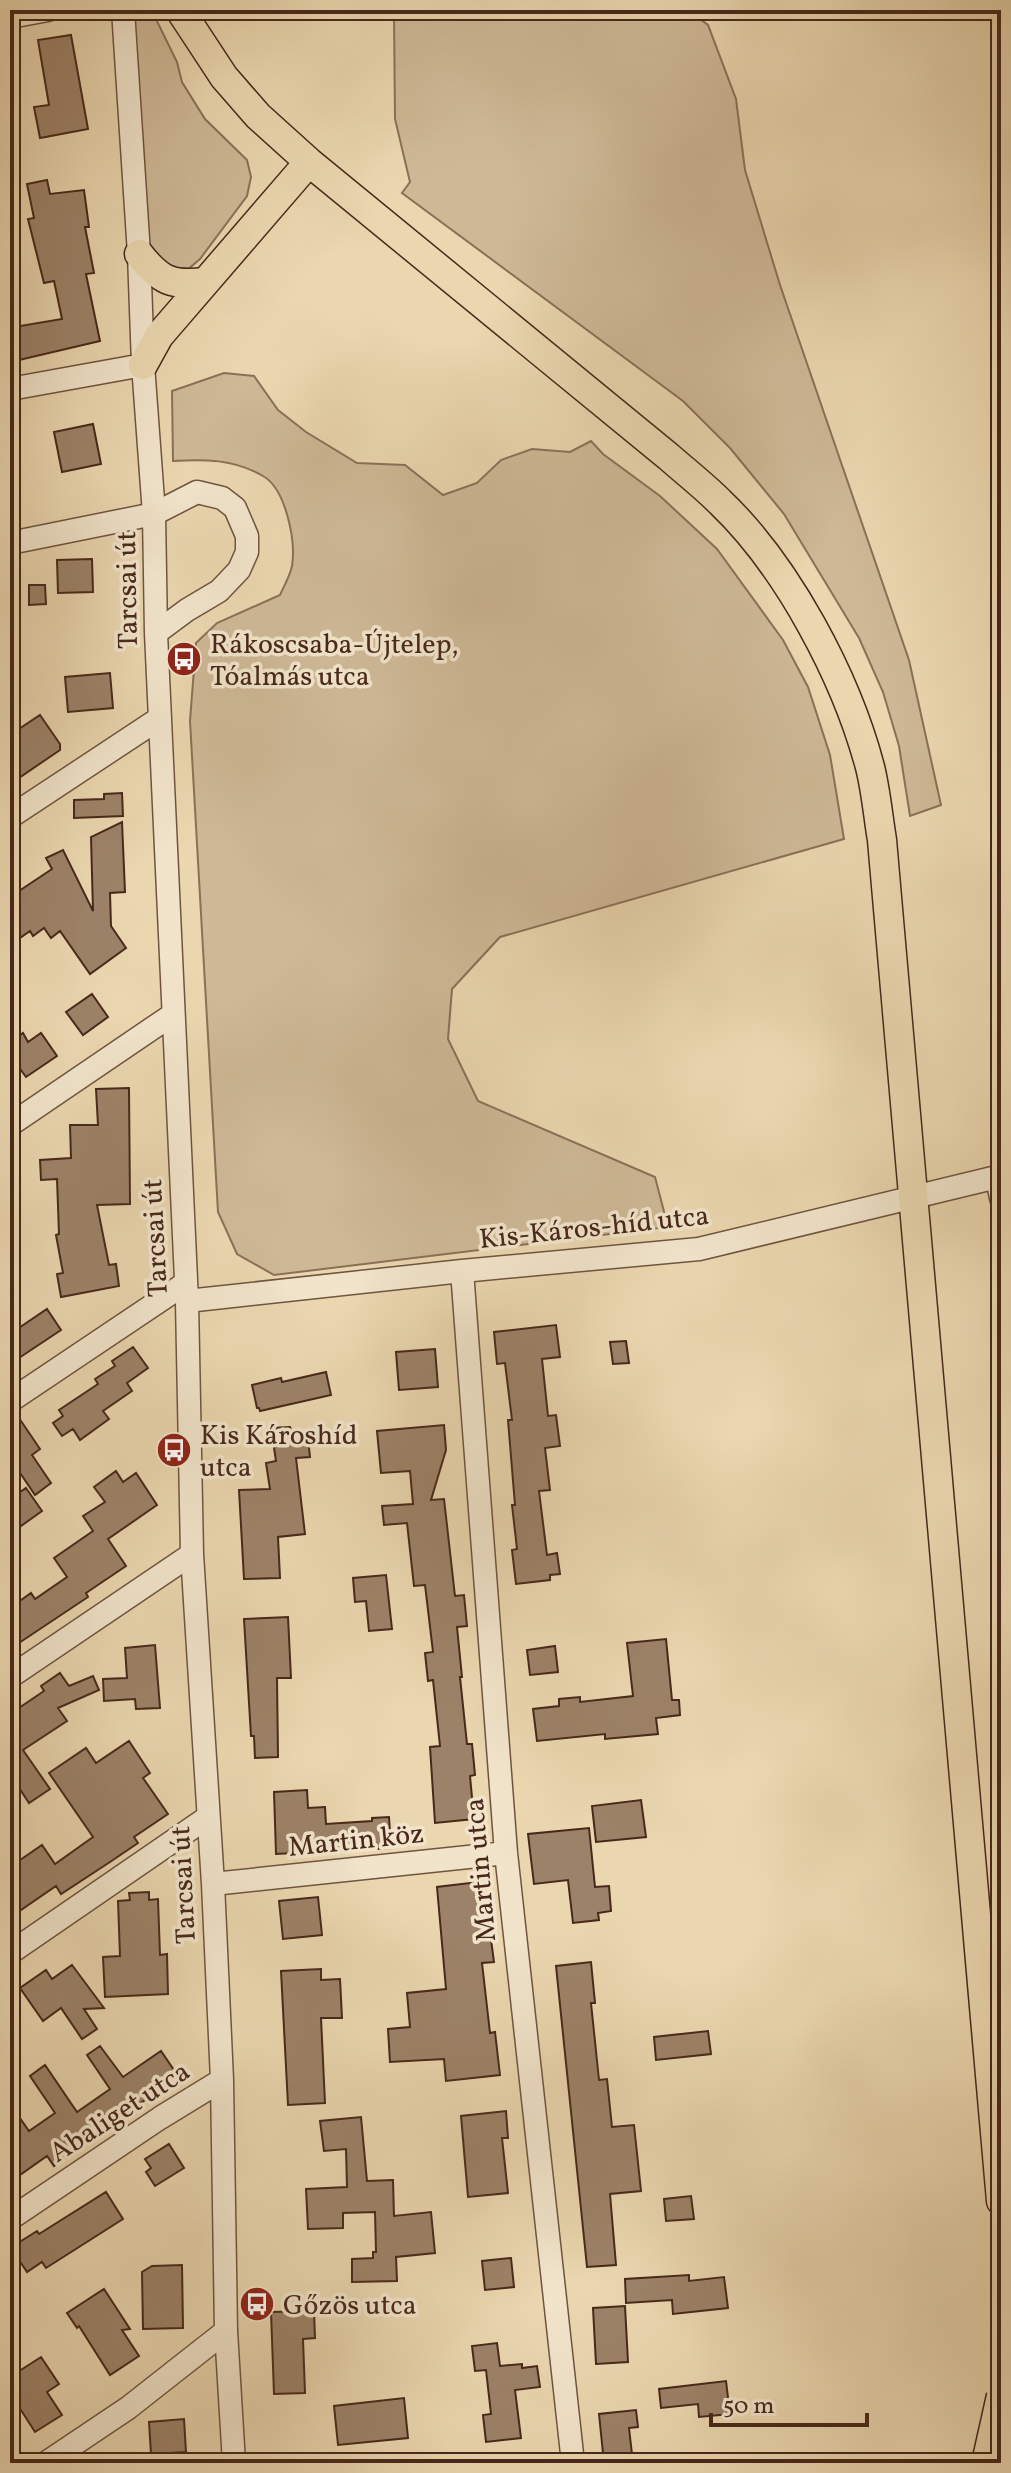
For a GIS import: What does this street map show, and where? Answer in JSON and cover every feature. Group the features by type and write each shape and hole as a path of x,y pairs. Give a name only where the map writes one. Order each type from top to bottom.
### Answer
{"main road":[{"path":"180,10 208,55 249,107 309,162 722,503 770,561 808,619 846,694 871,769 882,840 1001,2201"},
{"path":"143,365 159,336 309,162"},
{"path":"139,254 160,277 171,282 205,282"},
{"path":"986,2463 1001,2396"}],"street":[{"path":"10,17 48,10"},
{"name":"Tarcsai út","path":"123,10 154,514 172,1015 187,1292 192,1554 213,1884 222,2080 226,2331 234,2463"},
{"path":"10,389 143,365"},
{"path":"10,543 154,514 197,492 222,498 235,508 247,536 247,552 239,570 219,591 156,633"},
{"path":"10,817 160,718"},
{"path":"10,1125 172,1015"},
{"name":"Kis-Káros-híd utca","path":"187,1292 699,1249 912,1197 1000,1184"},
{"name":"Martin utca","path":"462,1271 506,1853 573,2463"},
{"path":"10,1401 187,1292"},
{"path":"10,1677 192,1554"},
{"path":"10,1953 208,1817"},
{"name":"Martin köz","path":"213,1884 506,1853"},
{"name":"Abaliget utca","path":"10,2219 222,2080"},
{"path":"46,2463 128,2408 226,2331"}],"shaded area":[{"path":"406,10 688,10 708,25 736,99 745,170 780,285 909,660 941,805 910,816 899,746 883,692 859,638 784,514 730,448 683,401 402,193 410,182 395,119 394,14"},
{"path":"136,14 154,15 177,62 182,82 205,119 247,160 251,177 247,196 200,259 187,270 170,271 143,244 128,21"},
{"path":"224,373 254,376 278,410 306,432 357,463 405,465 443,495 477,483 501,460 532,449 570,452 591,441 603,454 660,496 717,549 783,640 808,687 830,755 844,839 500,937 452,989 448,1039 478,1101 655,1177 668,1227 274,1275 237,1254 218,1212 190,721 196,643 217,623 280,595 291,570 293,555 288,516 278,492 263,476 219,461 173,461 172,391"}],"building":[{"path":"71,35 88,129 40,138 34,107 49,105 38,40"},
{"path":"47,180 50,194 84,190 89,227 85,227 94,273 86,274 100,341 19,360 14,327 62,319 54,281 44,283 28,219 34,218 27,184"},
{"path":"93,424 101,464 62,472 54,432"},
{"path":"92,559 93,592 58,593 57,560"},
{"path":"29,585 45,585 46,604 29,605"},
{"path":"110,673 113,708 68,712 65,677"},
{"path":"40,715 60,744 60,750 10,784 10,735"},
{"path":"122,793 123,816 74,818 74,800 104,799 104,794"},
{"path":"122,822 125,892 110,893 111,926 126,948 90,974 60,931 51,938 44,928 33,936 30,931 10,945 10,897 52,869 46,858 63,850 93,911 91,837"},
{"path":"92,994 108,1017 83,1035 66,1012"},
{"path":"23,1033 28,1042 41,1033 57,1056 26,1077 10,1055 10,1042"},
{"path":"129,1088 130,1204 97,1205 109,1265 116,1264 119,1286 61,1297 57,1274 63,1273 56,1235 59,1234 57,1179 41,1180 40,1160 71,1158 70,1125 98,1125 96,1089"},
{"path":"47,1309 61,1330 10,1364 10,1334"},
{"path":"556,1325 560,1357 542,1359 548,1416 556,1415 560,1446 545,1448 550,1490 539,1491 547,1555 557,1553 560,1574 550,1575 550,1580 516,1584 512,1550 517,1549 512,1505 515,1505 508,1420 512,1420 505,1363 497,1364 494,1332"},
{"path":"626,1341 629,1363 613,1364 610,1342"},
{"path":"133,1347 148,1368 127,1383 132,1391 103,1411 109,1419 80,1440 73,1429 62,1436 53,1423 63,1416 59,1410 98,1384 95,1379 115,1366 112,1361"},
{"path":"435,1349 438,1387 399,1390 396,1352"},
{"path":"326,1372 331,1395 260,1411 257,1408 252,1385"},
{"path":"21,1421 40,1449 32,1455 51,1483 35,1495 10,1458 10,1429"},
{"path":"444,1425 446,1450 431,1500 444,1499 455,1596 464,1595 467,1626 457,1627 460,1677 467,1744 472,1744 475,1775 470,1776 474,1819 435,1823 430,1747 440,1746 433,1680 428,1681 425,1653 433,1652 425,1585 414,1586 407,1523 384,1525 382,1506 413,1504 410,1471 381,1473 377,1431"},
{"path":"290,1427 294,1441 308,1439 310,1457 296,1458 305,1534 278,1537 280,1578 244,1579 239,1490 270,1489 266,1463 276,1461 271,1428"},
{"path":"116,1471 123,1482 136,1473 157,1505 108,1539 126,1566 86,1593 88,1597 10,1649 10,1608 31,1593 35,1599 67,1577 54,1558 93,1531 83,1516 105,1502 94,1487"},
{"path":"26,1488 42,1511 21,1526 10,1509 10,1499"},
{"path":"386,1575 392,1629 369,1631 366,1601 355,1602 353,1578"},
{"path":"288,1617 291,1678 277,1678 278,1757 255,1758 244,1619"},
{"path":"666,1639 672,1700 679,1700 680,1715 656,1718 658,1734 605,1739 605,1734 537,1741 533,1709 559,1706 559,1699 580,1697 580,1702 633,1696 627,1643"},
{"path":"155,1645 160,1708 136,1709 135,1699 104,1701 103,1679 127,1678 125,1648"},
{"path":"555,1646 558,1672 530,1675 527,1650"},
{"path":"60,1673 69,1686 93,1676 99,1690 58,1708 67,1721 23,1750 50,1789 29,1803 10,1774 10,1714 44,1691 41,1686"},
{"path":"129,1741 150,1773 143,1778 168,1814 134,1837 138,1843 110,1862 61,1894 56,1886 18,1912 10,1900 10,1867 42,1845 55,1864 93,1837 49,1773 86,1748 96,1763"},
{"path":"307,1790 308,1808 325,1807 326,1824 389,1817 391,1848 276,1854 274,1792"},
{"path":"641,1800 646,1837 596,1842 592,1806"},
{"path":"589,1828 595,1887 609,1886 611,1911 598,1913 599,1920 573,1923 568,1880 534,1884 528,1834"},
{"path":"478,1882 483,1933 490,1932 494,1962 482,1963 490,2033 495,2032 500,2075 446,2081 444,2059 390,2062 388,2029 410,2027 407,1993 446,1989 437,1887"},
{"path":"149,1892 149,1900 158,1899 160,1955 167,1954 168,1994 105,1997 103,1957 120,1956 118,1901 130,1900 129,1893"},
{"path":"318,1897 322,1935 283,1939 279,1901"},
{"path":"591,1962 595,2003 591,2003 599,2080 607,2079 612,2127 634,2125 641,2191 610,2194 616,2265 587,2267 556,1966"},
{"path":"72,1965 104,2008 84,2009 97,2029 82,2039 61,2008 43,2021 20,1988 46,1970 52,1979"},
{"path":"321,1969 321,1980 340,1979 342,2018 321,2018 325,2103 288,2105 281,1971"},
{"path":"708,2031 711,2054 656,2060 654,2037"},
{"path":"100,2046 123,2077 161,2051 178,2076 54,2166 47,2156 10,2182 10,2104 29,2131 55,2113 30,2076 45,2065 77,2112 110,2089 87,2055"},
{"path":"506,2111 508,2138 502,2138 508,2193 468,2197 461,2116"},
{"path":"361,2117 367,2181 393,2180 394,2216 431,2212 435,2253 396,2257 397,2281 352,2282 352,2259 373,2258 373,2252 376,2252 375,2212 343,2213 343,2228 308,2229 306,2189 347,2187 346,2149 324,2151 320,2121"},
{"path":"169,2144 184,2168 155,2186 146,2172 151,2168 145,2159"},
{"path":"106,2192 123,2219 46,2268 42,2262 27,2272 21,2263 10,2270 10,2248 37,2231 39,2234"},
{"path":"691,2196 694,2219 666,2221 664,2199"},
{"path":"511,2258 514,2287 485,2290 482,2261"},
{"path":"182,2265 183,2328 143,2329 142,2272 152,2266"},
{"path":"689,2275 689,2281 724,2277 728,2308 673,2314 672,2300 626,2303 625,2279"},
{"path":"104,2289 130,2329 122,2330 139,2356 110,2375 79,2326 77,2328 67,2313"},
{"path":"625,2306 628,2362 596,2364 593,2308"},
{"path":"314,2311 315,2338 303,2339 305,2393 274,2394 271,2312"},
{"path":"497,2343 500,2366 537,2366 540,2387 515,2390 521,2438 486,2442 483,2415 491,2414 486,2370 475,2371 472,2346"},
{"path":"41,2357 59,2384 47,2392 62,2415 35,2432 10,2393 10,2377"},
{"path":"726,2381 730,2414 699,2417 698,2404 661,2408 659,2389"},
{"path":"404,2398 408,2438 338,2445 334,2406"},
{"path":"636,2410 638,2427 629,2428 633,2463 604,2463 599,2414"},
{"path":"184,2419 186,2452 151,2454 149,2422"}],"railway":[{"path":"965,2463 1001,2450"}],"place":[{"name":"Rákoscsaba-Újtelep, Tóalmás utca","path":"184,659"},
{"name":"Kis Károshíd utca","path":"174,1450"},
{"name":"Gőzös utca","path":"257,2304"}]}
